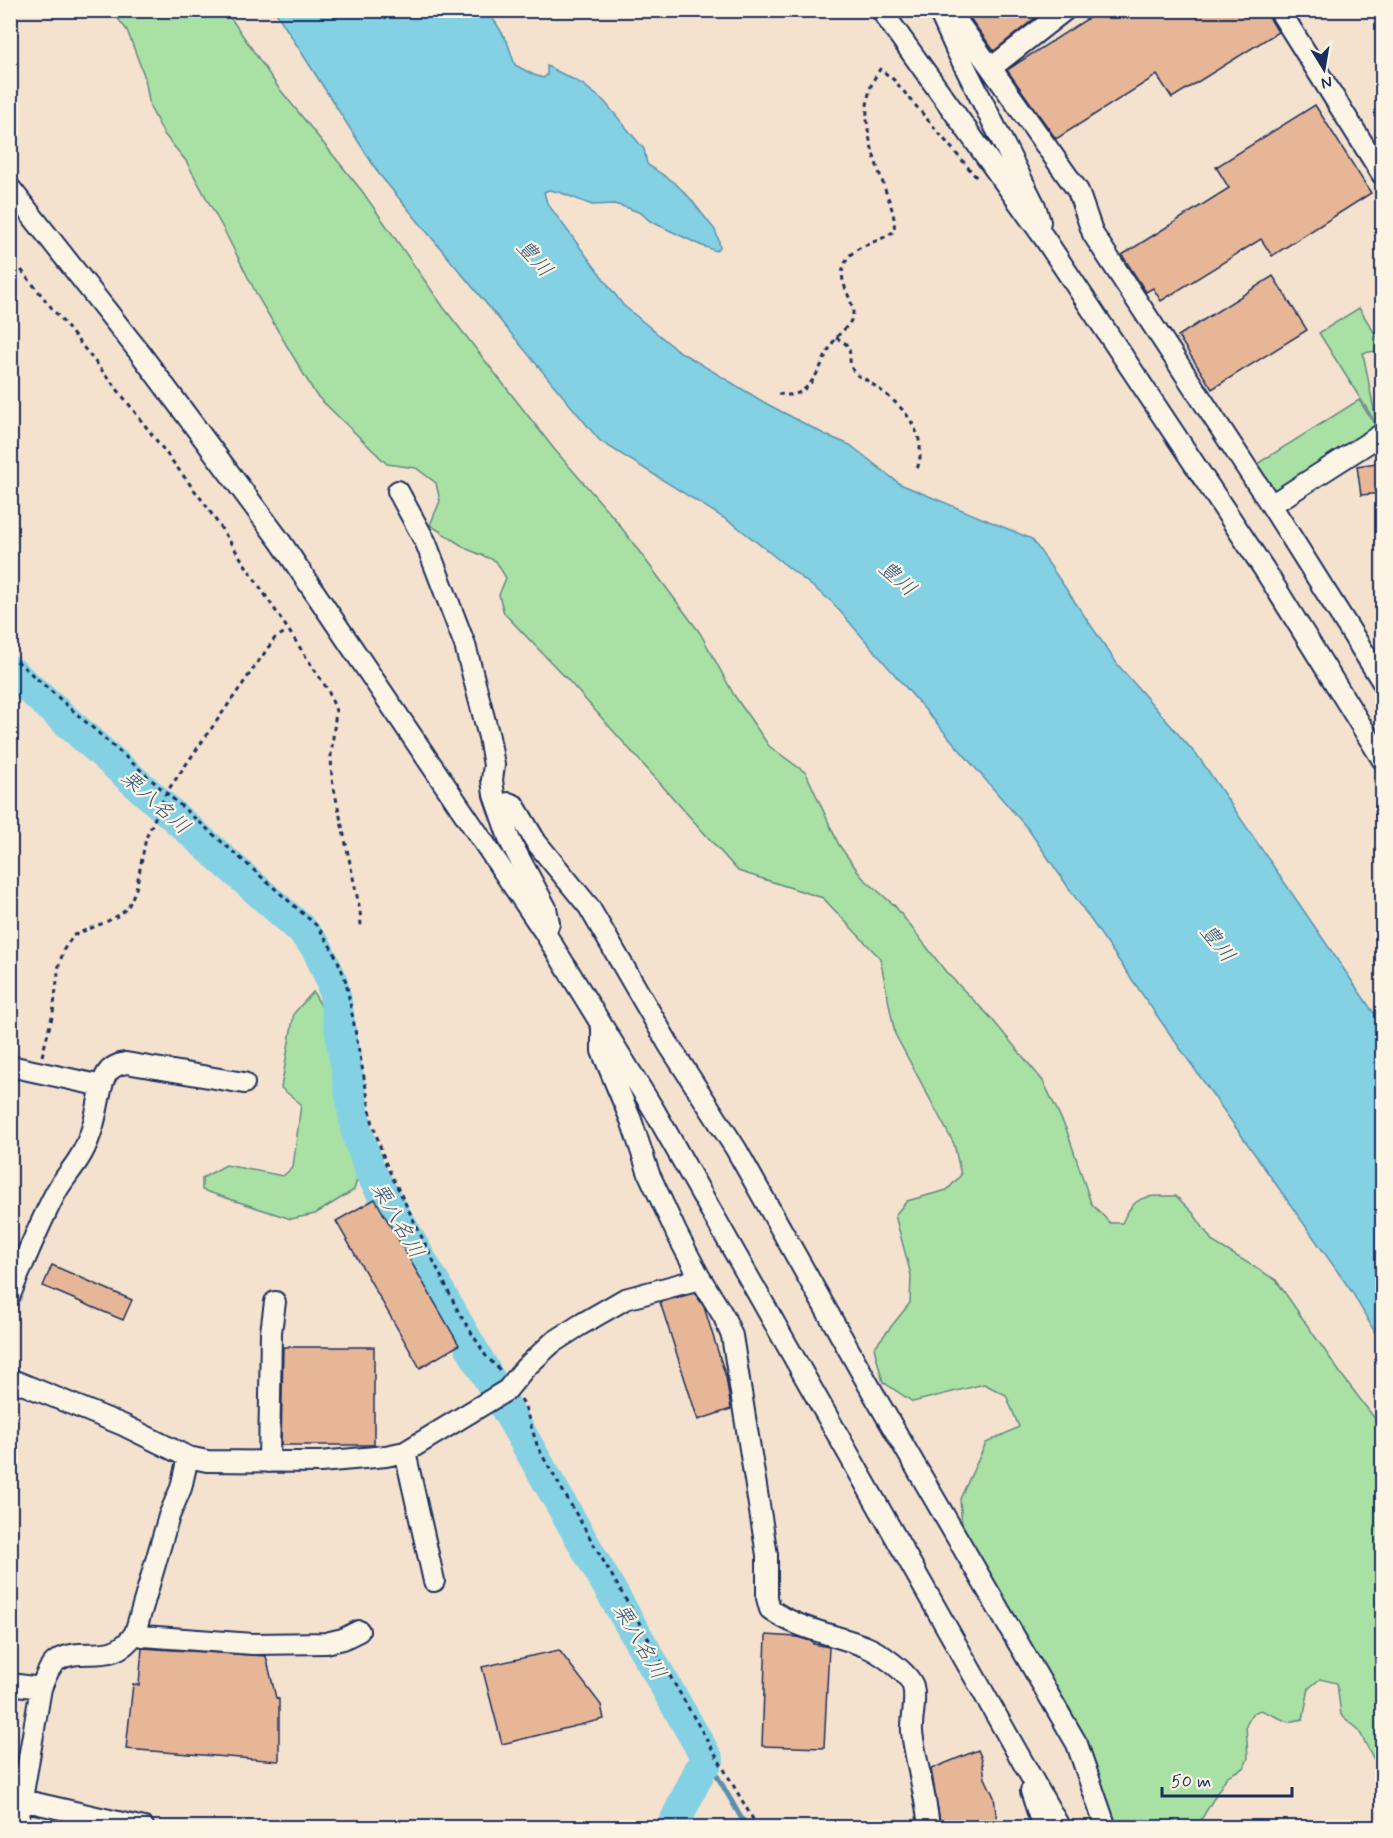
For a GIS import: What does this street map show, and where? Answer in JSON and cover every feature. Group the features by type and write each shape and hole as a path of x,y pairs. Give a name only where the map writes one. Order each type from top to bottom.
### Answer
{"street":[{"path":"881,10 1045,239 1264,569 1383,759"},
{"path":"939,10 956,49 1035,206 1045,239"},
{"path":"949,10 1078,191 1093,234 1383,681"},
{"path":"991,68 1065,10"},
{"path":"1279,10 1383,174"},
{"path":"10,188 140,353 280,541 545,933 602,1022 660,1120 1060,1827"},
{"path":"1271,506 1383,434"},
{"path":"398,491 426,543 465,645 489,736 494,765 492,780 494,795 510,841 546,908 549,923 545,933"},
{"path":"500,811 501,805 508,803 514,805 537,842 589,907 669,1045 736,1149 883,1410 1077,1744 1106,1827"},
{"path":"602,1022 602,1051 631,1120 649,1174 699,1276 732,1336 767,1555 767,1598 770,1609 783,1619 866,1647 883,1656 907,1677 912,1685 914,1698 912,1732 929,1827"},
{"path":"10,1295 56,1191 80,1158 94,1125 102,1086 107,1073 114,1065 126,1063 244,1083"},
{"path":"10,1066 102,1086"},
{"path":"10,1379 123,1425 188,1456 207,1461 320,1462 386,1456 405,1452 509,1387 525,1368 552,1343 580,1324 625,1299 692,1281 699,1276"},
{"path":"268,1462 271,1332 275,1302"},
{"path":"405,1452 434,1581"},
{"path":"17,1827 41,1688 57,1660 73,1656 104,1654 129,1642 135,1633 169,1516 181,1488 188,1456"},
{"path":"135,1633 143,1636 253,1644 326,1643 343,1639 359,1631"},
{"path":"10,1684 41,1688"},
{"path":"1035,1781 1030,1792 1042,1827"},
{"path":"22,1800 144,1827"}],"path":[{"path":"778,394 792,395 801,392 817,373 828,348 850,324 853,314 851,302 845,291 843,266 854,252 863,246 881,240 894,231 892,207 869,139 867,122 871,85 880,69 894,80 981,183"},
{"path":"10,256 205,504 328,690 336,711 331,755 332,779 360,910 361,926"},
{"path":"836,338 849,346 850,360 856,374 910,417 920,445 920,464 916,471"},
{"path":"37,1072 53,1013 59,965 64,949 74,935 121,914 129,904 136,890 146,838 163,799 275,638 288,631"},
{"path":"10,655 316,925 330,943 346,982 373,1125 386,1164 459,1313 486,1356 504,1374 509,1387 524,1404 538,1448 758,1827"}],"green space":[{"path":"112,11 226,11 278,87 362,191 444,308 554,449 615,519 700,633 734,695 769,746 806,773 839,845 862,877 895,906 946,972 991,1018 1043,1081 1067,1131 1091,1203 1110,1223 1122,1223 1132,1206 1143,1198 1176,1196 1193,1213 1213,1242 1276,1280 1341,1374 1382,1428 1382,1775 1358,1729 1341,1715 1337,1683 1320,1679 1309,1688 1303,1719 1288,1722 1261,1710 1253,1713 1246,1725 1248,1758 1244,1768 1227,1776 1201,1820 1194,1827 1118,1827 1071,1711 962,1528 960,1499 986,1443 1019,1427 1006,1395 984,1384 913,1402 883,1382 874,1348 910,1303 911,1275 895,1215 907,1201 947,1190 961,1175 954,1144 895,1034 880,958 823,898 738,871 568,680 504,613 499,595 506,578 496,561 467,549 430,525 440,501 436,483 416,468 387,464 316,395 259,299 186,161 164,134 150,107 145,78 127,30"},
{"path":"1359,308 1382,345 1382,350 1363,353 1377,425 1319,333"},
{"path":"1359,400 1378,430 1272,496 1252,467"},
{"path":"313,992 327,1016 347,1141 359,1173 354,1190 315,1214 291,1219 202,1190 202,1178 226,1165 283,1176 293,1167 301,1104 281,1088 294,1013"}],"water":[{"name":"豊川","path":"275,11 486,11 507,41 515,65 543,78 547,75 547,66 582,84 604,101 644,149 647,164 675,183 715,230 720,248 716,251 650,221 641,213 628,208 614,204 592,205 559,192 549,190 544,192 547,203 623,305 677,350 767,404 850,445 900,484 1032,539 1118,665 1200,759 1382,1025 1382,1345 1352,1292 1028,829 832,602 735,525 600,441 379,174"}],"building":[{"path":"964,10 1045,10 994,51"},
{"path":"1101,10 1265,10 1278,32 1172,98 1157,75 1056,139 1007,70"},
{"path":"1315,105 1371,193 1272,256 1261,239 1161,301 1153,288 1146,292 1122,255 1229,188 1216,167"},
{"path":"1273,276 1307,330 1212,389 1178,336"},
{"path":"1383,462 1383,493 1361,495 1357,466"},
{"path":"375,1199 459,1345 420,1368 336,1221"},
{"path":"52,1265 132,1300 123,1320 43,1286"},
{"path":"695,1293 704,1307 726,1377 731,1409 698,1420 660,1302"},
{"path":"283,1347 374,1347 374,1445 281,1445"},
{"path":"766,1635 797,1637 814,1642 813,1644 829,1647 824,1748 762,1746"},
{"path":"142,1648 266,1656 276,1698 279,1699 279,1761 126,1749 133,1684 139,1685"},
{"path":"559,1650 601,1705 604,1719 502,1744 482,1667"},
{"path":"978,1750 985,1778 994,1797 997,1822 982,1827 941,1827 931,1769"}],"waterway":[{"name":"栗八名川","path":"10,671 301,929 317,948 331,979 357,1133 371,1173 708,1760 701,1768 672,1828"},
{"path":"708,1760 747,1828"}]}
